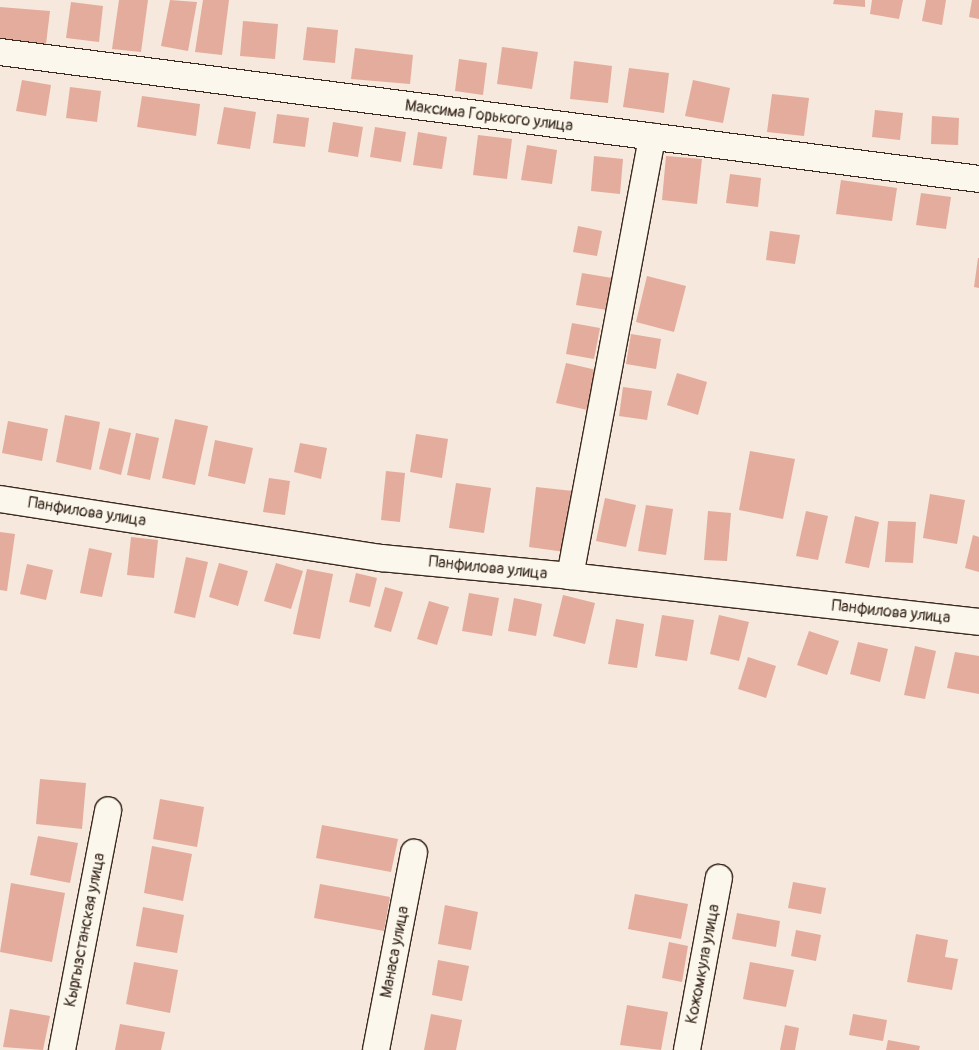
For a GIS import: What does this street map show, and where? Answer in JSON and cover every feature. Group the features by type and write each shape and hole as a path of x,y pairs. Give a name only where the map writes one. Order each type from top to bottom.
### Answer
{"street":[{"name":"Максима Горького улица","path":"0,52 979,179"},
{"path":"570,576 652,137"},
{"name":"Панфилова улица","path":"0,499 380,558 570,576 979,622"},
{"name":"Кыргызстанская улица","path":"62,1050 108,810"},
{"name":"Манаса улица","path":"376,1050 414,853"},
{"name":"Кожомкула улица","path":"687,1050 719,878"}],"building":[{"path":"119,0 148,0 141,52 112,49"},
{"path":"170,0 197,2 188,51 161,46"},
{"path":"203,0 229,0 222,55 195,52"},
{"path":"834,0 865,0 865,7 833,4"},
{"path":"872,0 903,0 899,19 870,14"},
{"path":"926,0 946,0 942,25 922,21"},
{"path":"972,0 979,0 979,19 969,17"},
{"path":"71,2 103,6 99,42 66,38"},
{"path":"0,7 50,11 46,44 0,39"},
{"path":"243,21 278,24 275,59 240,56"},
{"path":"307,27 338,30 335,63 303,60"},
{"path":"502,47 538,52 532,89 497,84"},
{"path":"355,48 413,55 410,84 351,79"},
{"path":"459,59 487,63 483,95 455,91"},
{"path":"574,61 612,66 608,103 570,99"},
{"path":"629,68 669,73 664,113 623,107"},
{"path":"22,80 51,85 46,116 16,111"},
{"path":"693,80 730,88 723,123 685,116"},
{"path":"70,87 101,91 97,122 66,118"},
{"path":"772,94 809,98 804,136 767,132"},
{"path":"142,96 200,104 196,136 137,127"},
{"path":"224,107 256,112 250,149 217,144"},
{"path":"875,110 903,113 900,140 872,137"},
{"path":"277,114 309,118 305,147 273,143"},
{"path":"932,116 959,118 958,145 931,144"},
{"path":"333,122 363,127 358,157 328,152"},
{"path":"375,127 406,132 401,162 370,157"},
{"path":"418,132 447,137 442,169 413,165"},
{"path":"478,135 512,139 507,179 473,175"},
{"path":"527,145 557,150 552,184 521,180"},
{"path":"594,156 623,159 620,194 591,191"},
{"path":"666,156 702,159 697,204 662,200"},
{"path":"730,174 761,178 758,207 726,203"},
{"path":"841,180 897,188 892,221 836,214"},
{"path":"921,193 951,197 946,229 916,225"},
{"path":"578,226 602,231 597,256 573,252"},
{"path":"770,231 800,235 795,264 766,260"},
{"path":"979,258 979,288 974,287"},
{"path":"582,273 612,278 607,310 576,305"},
{"path":"647,276 686,286 674,332 636,322"},
{"path":"572,323 600,328 594,359 566,354"},
{"path":"631,334 661,339 656,369 626,364"},
{"path":"566,363 601,371 592,411 556,403"},
{"path":"677,373 707,382 698,415 667,405"},
{"path":"623,387 652,391 647,420 619,416"},
{"path":"65,415 100,422 91,470 56,462"},
{"path":"175,419 208,426 195,485 162,478"},
{"path":"8,421 48,429 42,461 2,453"},
{"path":"109,428 131,433 121,475 99,469"},
{"path":"136,433 159,438 150,480 127,475"},
{"path":"416,434 448,439 442,478 410,472"},
{"path":"215,440 253,448 245,484 208,476"},
{"path":"300,443 327,448 321,479 294,472"},
{"path":"750,451 795,459 783,519 739,510"},
{"path":"386,471 405,473 400,522 381,520"},
{"path":"269,478 290,481 285,515 263,512"},
{"path":"456,483 491,488 484,533 449,528"},
{"path":"536,487 573,491 565,552 529,547"},
{"path":"930,494 965,500 957,544 923,538"},
{"path":"605,498 636,505 626,547 596,541"},
{"path":"646,505 673,509 666,555 638,551"},
{"path":"708,511 731,513 727,561 704,560"},
{"path":"806,511 828,516 818,560 796,556"},
{"path":"855,516 879,522 869,568 845,563"},
{"path":"888,521 916,522 913,563 885,562"},
{"path":"0,532 15,534 7,591 0,590"},
{"path":"973,535 979,537 979,572 965,568"},
{"path":"131,537 158,540 154,578 127,575"},
{"path":"89,548 112,553 102,597 80,593"},
{"path":"186,557 208,562 195,618 174,613"},
{"path":"219,563 248,571 238,606 209,597"},
{"path":"276,563 303,571 291,609 264,601"},
{"path":"27,564 53,570 46,600 20,594"},
{"path":"307,569 333,574 320,639 293,634"},
{"path":"356,573 377,578 370,607 349,602"},
{"path":"385,587 403,592 391,632 374,627"},
{"path":"469,593 499,598 492,636 462,631"},
{"path":"563,595 595,603 585,644 553,636"},
{"path":"514,598 542,604 536,636 508,631"},
{"path":"429,601 449,607 437,645 417,639"},
{"path":"662,615 694,620 687,661 655,656"},
{"path":"719,615 749,622 739,661 710,654"},
{"path":"616,619 644,624 637,668 608,664"},
{"path":"809,631 839,641 827,675 797,665"},
{"path":"858,642 888,649 880,682 850,674"},
{"path":"915,646 936,651 925,699 904,695"},
{"path":"955,652 979,656 979,694 947,688"},
{"path":"748,657 776,666 766,698 738,689"},
{"path":"40,779 86,783 82,829 36,824"},
{"path":"160,799 204,807 197,847 153,839"},
{"path":"322,825 398,839 391,872 316,858"},
{"path":"38,836 78,843 70,883 30,875"},
{"path":"152,846 192,854 183,901 144,893"},
{"path":"793,882 826,888 821,914 788,908"},
{"path":"11,883 65,893 52,962 0,952"},
{"path":"320,884 390,897 384,931 314,918"},
{"path":"635,894 688,904 681,939 628,929"},
{"path":"445,905 478,912 471,950 438,944"},
{"path":"143,907 184,915 177,953 136,946"},
{"path":"737,913 780,921 776,947 732,939"},
{"path":"796,930 821,935 816,961 791,956"},
{"path":"916,934 948,940 945,957 958,959 952,990 907,982"},
{"path":"669,942 688,946 682,982 662,978"},
{"path":"438,960 469,966 462,1001 432,995"},
{"path":"134,962 178,970 170,1013 126,1004"},
{"path":"750,962 794,970 786,1007 743,999"},
{"path":"627,1005 668,1012 661,1050 620,1045"},
{"path":"10,1009 50,1016 43,1050 3,1047"},
{"path":"431,1014 462,1020 456,1050 424,1050"},
{"path":"853,1014 887,1020 883,1041 849,1035"},
{"path":"120,1024 165,1032 161,1050 115,1050"},
{"path":"785,1025 799,1028 795,1050 780,1050"},
{"path":"888,1040 920,1046 919,1050 886,1050"}]}
